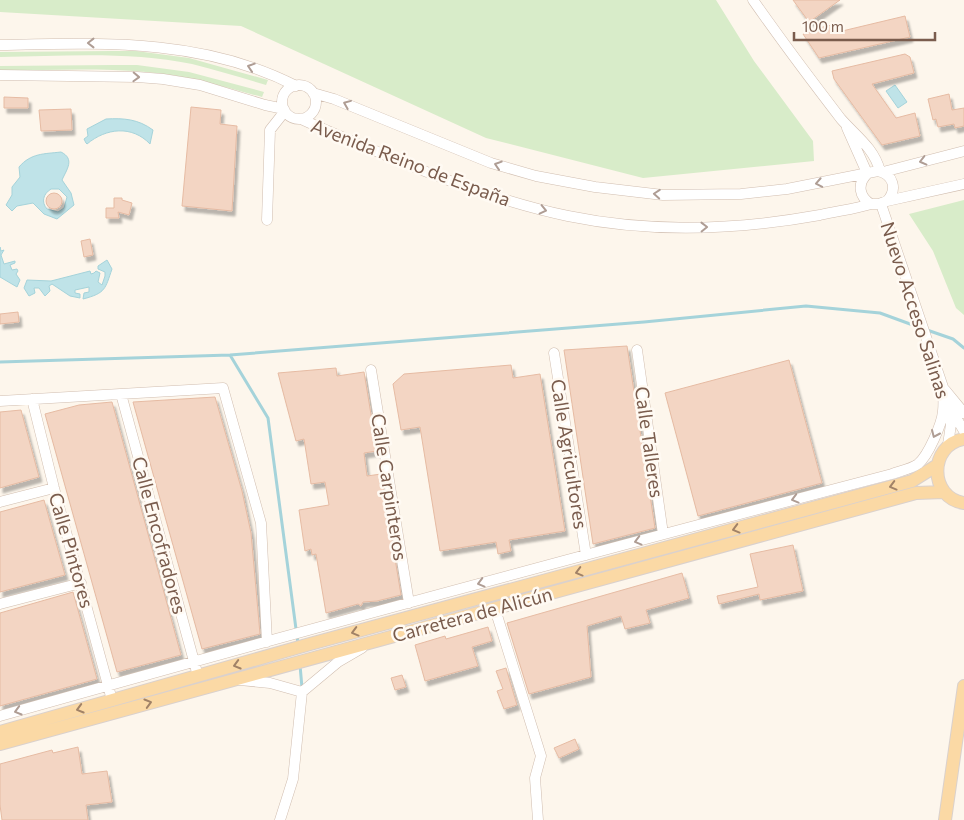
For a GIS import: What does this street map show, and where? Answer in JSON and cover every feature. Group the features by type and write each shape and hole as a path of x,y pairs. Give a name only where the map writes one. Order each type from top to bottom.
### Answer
{"main road":[{"path":"963,504 950,498 944,492 938,480 936,466 942,452 948,445 964,440"},
{"name":"Carretera de Alicún","path":"0,732 310,644 912,481 936,466"},
{"name":"Carretera de Alicún","path":"0,744 916,493 944,492"},
{"path":"945,820 964,686"}],"street":[{"path":"754,0 778,36 843,121 867,145 881,171 890,177 894,185 892,194 880,203 863,198 860,182 867,174 843,121"},
{"path":"0,45 96,43 182,49 252,67 275,75 296,86"},
{"path":"0,75 163,79 200,85 284,110 291,117 302,119 311,114 316,98 304,86 288,89 283,98 284,110 270,130 266,220"},
{"name":"Avenida Reino de España","path":"313,93 334,99 439,143 498,165 553,180 595,188 663,195 715,195 787,189 881,171 964,151"},
{"name":"Avenida Reino de España","path":"302,119 440,177 515,203 570,216 646,226 716,226 789,220 880,203 964,184"},
{"name":"Nuevo Acceso Salinas","path":"880,203 943,387 951,424 948,445"},
{"name":"Calle Talleres","path":"637,350 663,534"},
{"name":"Calle Agricultores","path":"554,353 586,555"},
{"name":"Calle Carpinteros","path":"370,370 409,603"},
{"path":"943,387 964,413"},
{"path":"943,387 954,417 964,431"},
{"path":"0,716 194,661 892,474 918,464 925,456 941,421 943,387"},
{"path":"0,401 223,388 261,523 267,642"},
{"name":"Calle Encofradores","path":"122,394 198,676"},
{"name":"Calle Pintores","path":"32,399 54,488 112,700"},
{"path":"0,502 54,488"},
{"path":"0,604 81,584"},
{"path":"495,609 541,756 535,778 538,820"},
{"path":"280,820 293,779 302,692 338,662 374,641"},
{"path":"232,680 270,682 302,692"}],"green space":[{"path":"0,0 716,0 754,61 813,141 814,161 643,178 486,138 241,26 0,12"},
{"path":"136,51 189,58 268,80 266,85 192,64 145,57 96,55 0,57 0,52"},
{"path":"137,65 189,72 264,92 262,97 219,85 146,72 92,70 0,71 0,66"},
{"path":"964,200 964,315 956,308 933,251 909,214"}],"water":[{"path":"895,85 907,102 898,108 886,91"},
{"path":"106,119 131,120 147,126 153,130 150,144 135,134 119,131 102,135 87,144 84,139 88,136 87,129"},
{"path":"61,152 69,161 62,180 71,193 74,205 57,219 44,214 33,203 17,206 12,211 6,205 12,195 12,187 20,177 19,167 33,157","holes":["51,189 59,189 67,197 64,208 58,212 47,209 44,204 45,196"]},
{"path":"0,247 1,251 4,250 1,255 4,264 15,261 15,263 10,265 12,270 17,269 18,271 16,274 20,280 17,287 0,277"},
{"path":"107,260 112,269 106,286 91,297 83,299 84,293 89,292 89,287 75,290 75,293 80,294 80,298 70,296 52,284 49,286 50,291 45,296 39,288 34,288 35,293 29,296 24,288 27,280 51,281 90,271 91,274 96,271 100,273 98,282 102,285 105,272 98,269 98,266"}],"building":[{"path":"793,0 840,0 809,22"},
{"path":"905,16 910,37 819,58 803,34 816,31 814,29 836,24 838,32"},
{"path":"905,54 910,57 914,73 872,84 896,118 915,113 920,136 882,145 834,79 832,71"},
{"path":"949,94 952,110 964,108 964,126 955,128 954,124 938,127 936,119 933,120 928,99"},
{"path":"4,97 28,98 28,108 4,108"},
{"path":"191,107 221,110 220,124 237,126 232,211 182,206"},
{"path":"71,109 72,130 41,131 39,110"},
{"path":"54,193 62,201 54,209 46,201"},
{"path":"114,198 122,198 122,200 132,203 129,215 118,212 119,218 106,218 106,208 114,208"},
{"path":"90,239 93,255 84,257 81,241"},
{"path":"18,312 19,322 0,324 0,314"},
{"path":"627,346 655,528 593,544 564,350"},
{"path":"789,360 822,483 698,516 665,393"},
{"path":"511,365 513,378 540,374 565,531 509,540 511,551 498,554 496,542 440,551 420,427 401,430 393,384 404,374"},
{"path":"336,368 337,376 364,372 377,451 364,453 367,476 381,474 401,595 377,601 363,602 361,606 358,604 326,613 316,554 312,555 311,549 305,551 299,510 329,505 325,482 311,484 304,439 296,441 278,373"},
{"path":"215,397 242,491 251,533 260,634 202,649 133,402"},
{"path":"112,402 181,655 117,672 45,414 79,405"},
{"path":"21,410 39,477 0,488 0,412"},
{"path":"44,500 65,575 0,592 0,512"},
{"path":"793,545 803,591 760,600 759,594 719,604 717,596 758,587 750,554"},
{"path":"682,573 689,598 646,610 650,623 625,629 621,616 587,626 591,677 529,694 507,623"},
{"path":"73,592 97,679 0,706 0,613"},
{"path":"488,627 492,641 472,647 478,666 425,681 415,645 445,636 446,639"},
{"path":"506,668 517,705 504,709 497,691 503,689 496,671"},
{"path":"402,675 406,687 395,690 391,678"},
{"path":"575,739 579,749 559,758 554,748"},
{"path":"78,747 82,774 107,771 112,802 86,805 88,820 2,820 0,764 52,750 53,753"}],"waterway":[{"path":"0,362 230,355 644,322 806,306 880,313 921,328"},
{"path":"927,330 953,339 964,348"},
{"path":"230,355 268,418 298,644"},
{"path":"300,665 302,688"}]}
